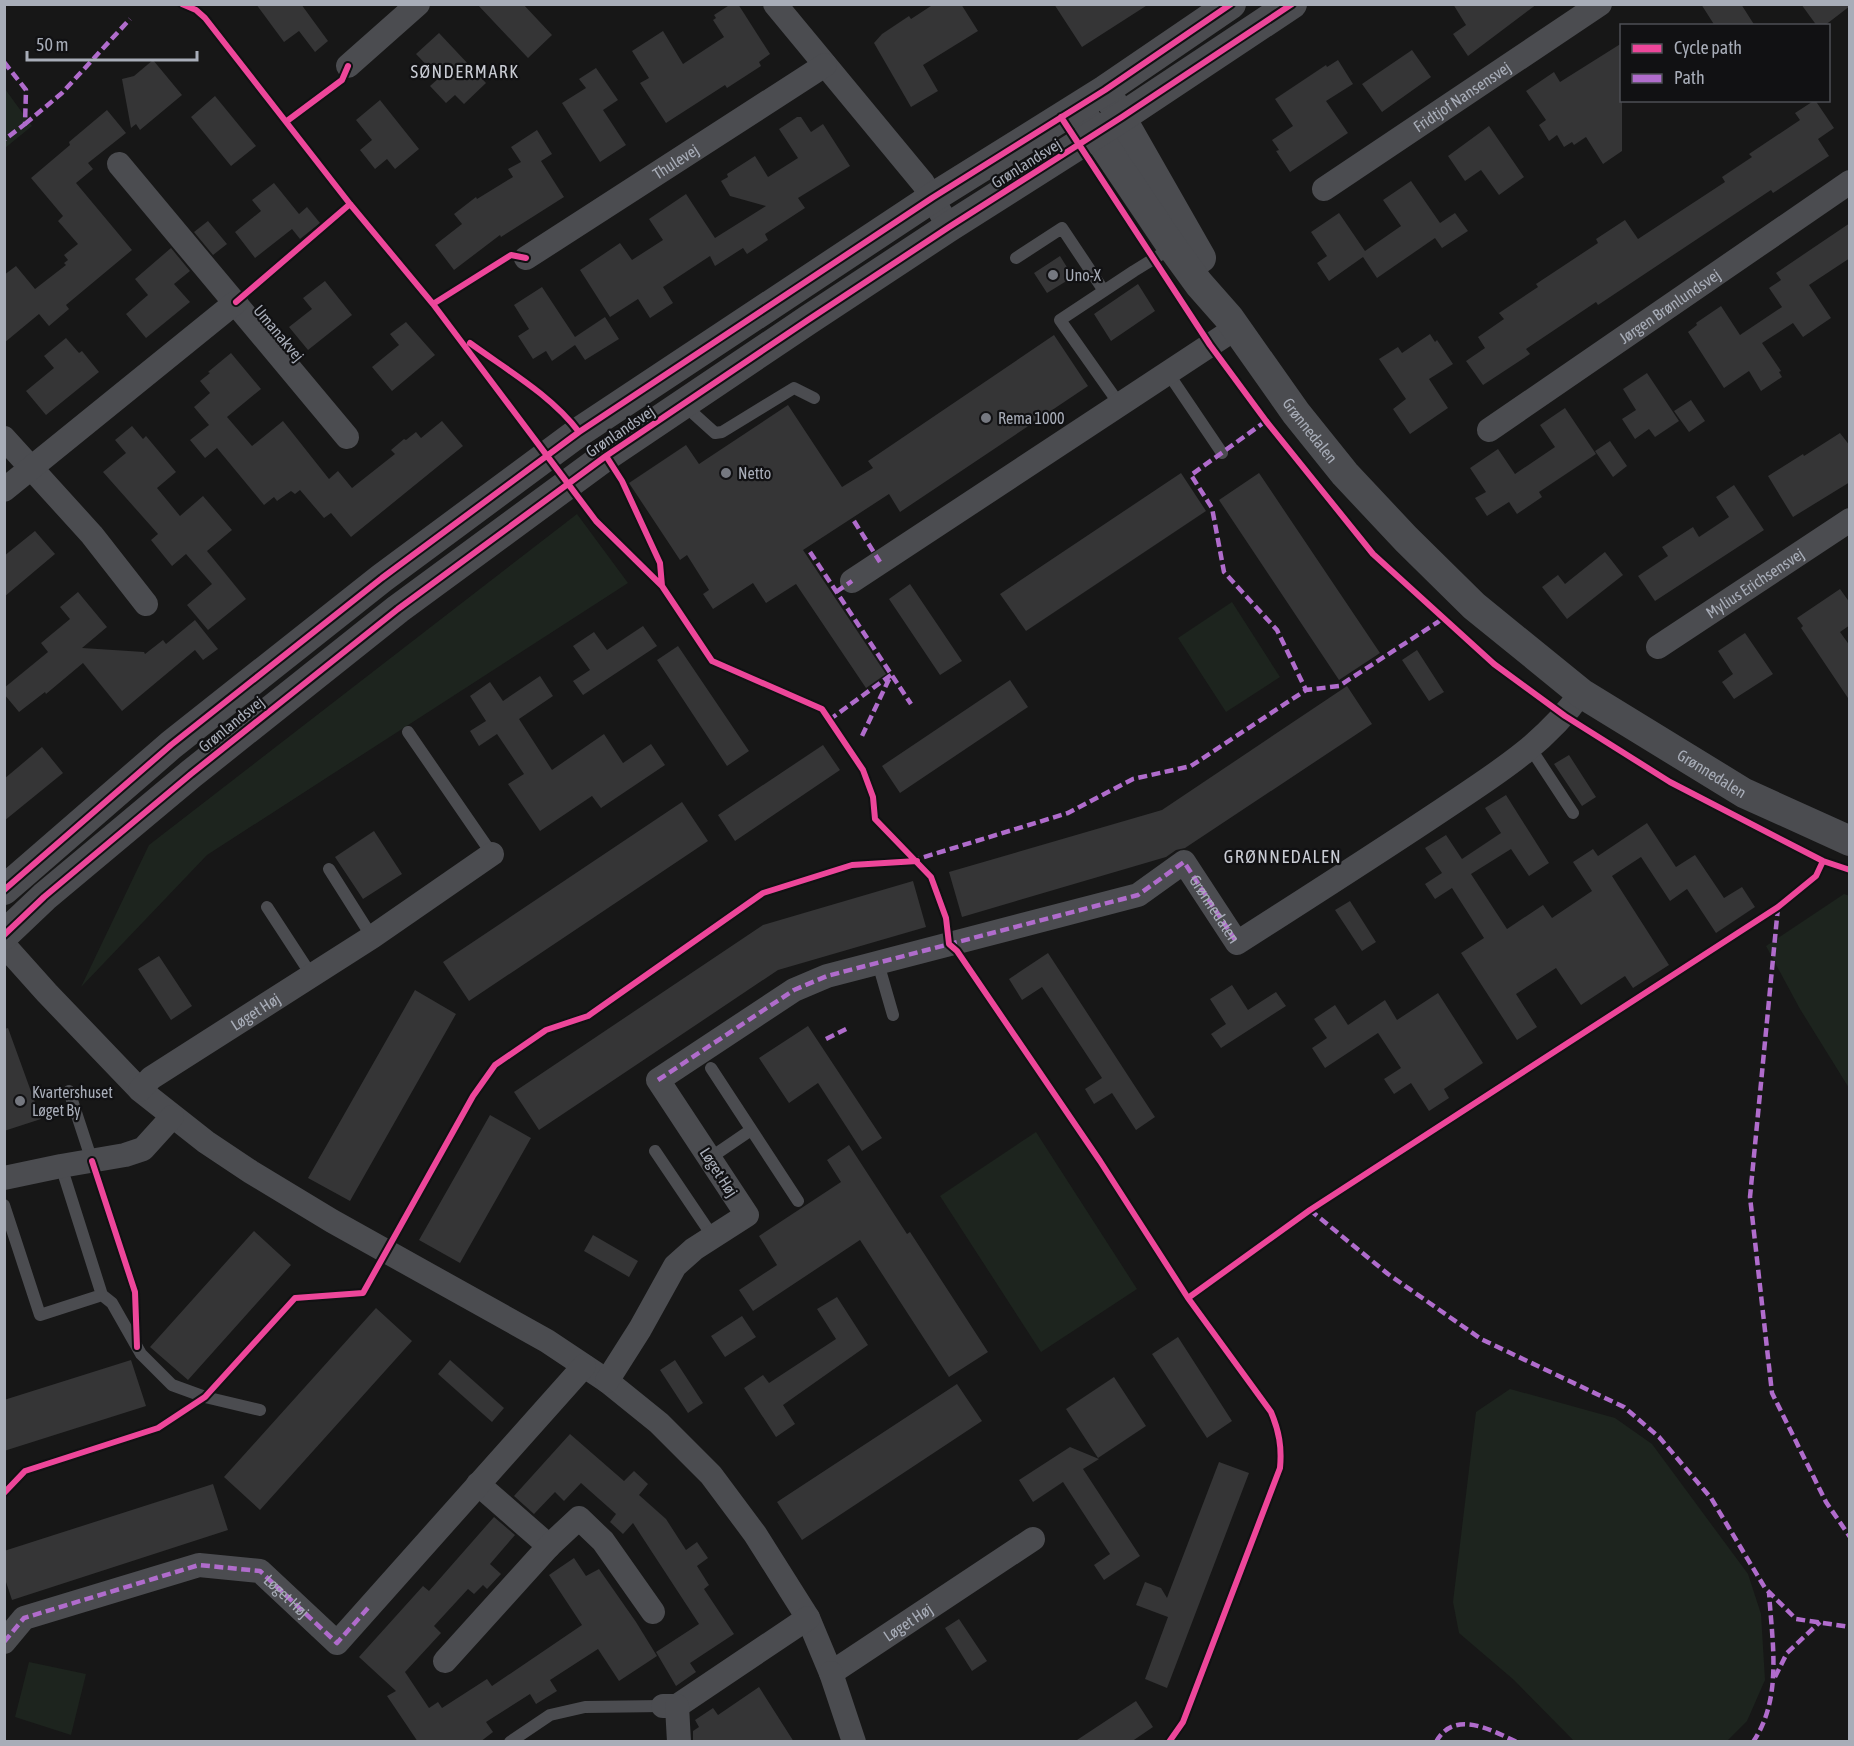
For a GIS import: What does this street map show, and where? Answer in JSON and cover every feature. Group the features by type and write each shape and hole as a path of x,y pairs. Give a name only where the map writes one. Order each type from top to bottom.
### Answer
{"street":[{"path":"348,66 418,4"},
{"path":"775,4 923,183 950,227"},
{"name":"Grønlandsvej","path":"4,890 171,745 422,548 610,411 932,198 1105,90 1231,4"},
{"name":"Grønlandsvej","path":"4,935 44,897 191,774 398,609 606,456 950,227 1096,134 1292,4"},
{"name":"Fridtjof Nansensvej","path":"1324,189 1600,4"},
{"name":"Thulevej","path":"526,258 825,65"},
{"name":"Grønnedalen","path":"1105,90 1122,117 1181,243"},
{"name":"Grønnedalen","path":"1078,106 1096,134 1181,243 1296,413 1345,474 1406,539 1474,606 1581,693 1744,793 1850,841"},
{"name":"Umanakvej","path":"119,164 347,437"},
{"name":"Jørgen Brønlundsvej","path":"1489,430 1850,182"},
{"name":"Umanakvej","path":"4,490 236,302"},
{"path":"852,580 1168,373 1233,323"},
{"path":"4,438 92,535 146,604"},
{"name":"Mylius Erichsensvej","path":"1658,647 1850,520"},
{"name":"Grønnedalen","path":"794,990 827,976 1138,895 1184,862 1237,943 1400,838 1531,748 1565,716 1581,693"},
{"name":"Løget Høj","path":"140,1090 151,1078 372,937 492,854"},
{"path":"4,945 140,1090 172,1117 251,1173 547,1341 607,1381 659,1423 711,1475 761,1542 808,1618 831,1673 854,1742"},
{"name":"Løget Høj","path":"607,1381 640,1329 675,1266 694,1249 747,1215 658,1080 794,990"},
{"path":"4,1178 125,1155 144,1149 172,1117"},
{"name":"Løget Høj","path":"4,1642 24,1618 199,1565 260,1571 337,1643 584,1366"},
{"path":"478,1484 549,1546"},
{"path":"445,1661 549,1546 579,1518 603,1541 652,1612"},
{"name":"Løget Høj","path":"831,1673 1033,1539"},
{"path":"679,1742 670,1706 808,1618"}],"lane":[{"path":"1016,258 1062,228 1104,291"},
{"path":"1120,405 1060,320 1181,243"},
{"path":"1168,373 1222,453"},
{"path":"684,405 715,434 794,388 814,398"},
{"path":"408,732 492,854"},
{"path":"1531,748 1573,813"},
{"path":"329,869 372,937"},
{"path":"267,907 312,976"},
{"path":"878,963 893,1015"},
{"path":"711,1068 798,1201"},
{"path":"69,1091 92,1161"},
{"path":"710,1158 751,1130"},
{"path":"655,1151 713,1237"},
{"path":"61,1166 102,1294 112,1303 141,1354 172,1385 205,1397 260,1410"},
{"path":"4,1205 40,1314 102,1294"},
{"path":"510,1742 550,1715 585,1707 670,1706"}],"shaded area":[{"path":"5,89 32,126 5,148"},
{"path":"577,514 628,583 207,855 81,987 149,845"},
{"path":"1232,602 1280,677 1226,712 1178,638"},
{"path":"1844,894 1850,896 1849,1088 1800,1009 1766,946"},
{"path":"1036,1132 1137,1289 1041,1352 940,1196"},
{"path":"1510,1389 1615,1418 1652,1444 1748,1574 1761,1614 1765,1680 1747,1721 1727,1741 1574,1741 1514,1680 1459,1633 1453,1602 1476,1412"},
{"path":"29,1662 86,1674 71,1735 15,1717"}],"building":[{"path":"256,4 301,4 328,41 315,52 299,31 284,42"},
{"path":"477,4 523,4 552,35 528,58"},
{"path":"731,4 738,4 770,54 759,62 761,66 727,88 725,85 666,123 640,83 649,78 632,51 663,31 683,64 724,37 713,20 716,18 714,15"},
{"path":"934,4 961,4 978,31 923,65 938,91 911,107 874,43 882,34 909,16 911,19"},
{"path":"1054,4 1149,4 1082,47"},
{"path":"1453,4 1537,4 1468,56 1453,34 1466,25"},
{"path":"1701,4 1741,4 1754,24 1714,24"},
{"path":"1801,4 1850,4 1827,24 1816,24"},
{"path":"439,33 486,83 464,104 455,95 446,103 430,86 439,78 416,54"},
{"path":"1620,44 1622,151 1603,164 1586,137 1574,145 1572,142 1564,147 1557,135 1549,141 1539,125 1546,120 1526,91 1554,72 1560,82"},
{"path":"1412,50 1431,77 1382,112 1362,84"},
{"path":"153,60 182,95 140,130 136,124 131,128 122,79 134,76"},
{"path":"1338,60 1353,84 1326,101 1348,133 1290,172 1276,151 1279,150 1272,140 1293,126 1275,99 1326,65 1327,67"},
{"path":"596,68 618,100 603,110 626,145 600,162 562,103 586,88 579,79"},
{"path":"215,96 256,146 231,166 191,117"},
{"path":"380,100 419,149 395,169 387,159 375,169 360,150 372,140 356,120"},
{"path":"1812,102 1816,102 1834,128 1818,139 1829,156 1773,193 1771,190 1598,305 1596,302 1526,349 1530,354 1483,385 1466,361 1485,348 1478,337 1504,319 1499,313 1538,287 1536,284 1598,243 1596,239 1625,220 1638,239 1725,182 1722,177 1752,157 1749,154 1800,120 1795,113"},
{"path":"107,110 126,133 88,163 93,169 76,183 132,250 66,305 69,309 49,326 39,314 4,343 4,275 16,266 35,289 66,265 64,263 68,260 64,255 78,244 58,221 63,216 31,178"},
{"path":"797,117 801,117 811,132 823,124 850,166 798,198 805,208 765,234 768,240 747,254 743,248 715,266 710,256 663,287 673,303 650,318 638,299 610,317 580,270 620,243 632,260 663,240 649,219 686,194 715,238 766,206 730,196 721,181 728,177 727,174 755,156 768,177 798,158 779,129"},
{"path":"1489,126 1524,177 1499,195 1481,170 1465,181 1448,156"},
{"path":"537,130 552,154 541,161 564,197 501,237 500,235 454,270 435,245 462,224 454,214 476,197 477,199 513,177 508,169 521,162 511,147"},
{"path":"1411,181 1440,223 1455,213 1468,231 1442,248 1435,238 1377,278 1363,257 1329,281 1317,263 1327,256 1311,232 1339,213 1365,251 1401,226 1383,200"},
{"path":"274,183 299,214 307,207 320,223 300,239 292,229 255,258 235,232 261,211 252,200"},
{"path":"208,221 227,244 213,255 194,232"},
{"path":"1850,223 1850,258 1809,285 1831,318 1803,337 1793,323 1762,343 1781,371 1779,372 1782,377 1761,391 1749,371 1724,388 1688,332 1697,325 1696,323 1721,306 1740,335 1782,307 1769,288 1781,280 1776,273"},
{"path":"171,248 190,271 174,284 190,302 146,338 126,314 148,295 135,279"},
{"name":"Uno-X","path":"1060,256 1073,277 1047,293 1034,273"},
{"path":"325,281 352,315 308,350 289,327 312,309 303,298"},
{"path":"1138,284 1155,311 1111,341 1094,314"},
{"path":"542,287 575,337 605,317 619,339 585,360 575,345 552,361 546,351 533,359 518,336 529,329 514,305"},
{"path":"406,322 435,355 392,391 372,367 399,345 390,334"},
{"path":"1430,334 1435,342 1437,340 1453,364 1429,379 1448,408 1410,434 1393,409 1406,399 1379,359 1398,347 1402,353"},
{"path":"1054,335 1088,386 900,512 889,494 803,550 886,674 866,688 796,584 766,603 753,583 713,609 703,594 709,590 687,555 680,560 629,483 686,445 699,464 788,405 842,487 873,468 868,461"},
{"path":"66,338 79,353 82,351 99,372 46,415 26,391 54,368 44,356"},
{"path":"231,353 261,389 227,417 252,446 283,421 329,479 338,471 352,488 395,454 391,450 404,439 406,440 416,432 421,438 442,421 463,446 351,537 331,513 324,518 300,490 295,494 291,491 277,501 274,497 264,505 217,448 205,458 190,440 209,425 194,407 210,393 200,381"},
{"path":"1647,373 1679,421 1655,437 1649,429 1635,439 1622,419 1636,410 1623,389"},
{"path":"1691,400 1705,421 1689,432 1674,411"},
{"path":"1565,408 1596,454 1539,492 1542,497 1517,514 1509,502 1487,516 1475,498 1486,492 1470,468 1498,449 1515,474 1555,447 1540,425"},
{"path":"132,426 143,439 146,436 176,472 157,488 180,516 203,496 232,530 207,551 246,599 208,630 187,605 212,584 186,554 172,566 151,540 158,534 103,472 126,453 115,440"},
{"path":"1840,433 1850,446 1850,482 1793,517 1768,476"},
{"path":"1610,441 1627,466 1613,477 1595,451"},
{"path":"1181,473 1206,511 1026,631 1000,594"},
{"path":"1259,473 1380,653 1339,680 1219,500"},
{"path":"1734,485 1764,530 1655,601 1638,576 1668,556 1662,547 1693,527 1699,537 1729,517 1716,497"},
{"path":"35,531 55,554 4,597 4,556"},
{"path":"1605,552 1623,575 1567,619 1542,587 1558,575 1565,584"},
{"path":"910,584 962,661 940,675 889,599"},
{"path":"1840,589 1850,603 1850,625 1840,632 1850,646 1850,701 1801,628 1803,626 1797,618"},
{"path":"78,592 107,627 82,648 144,652 145,654 163,640 166,644 195,620 218,649 203,660 195,650 122,711 83,663 46,694 45,692 19,712 4,694 4,688 48,652 41,643 70,619 60,607"},
{"path":"643,626 657,646 583,695 573,681 590,670 573,646 594,632 607,650"},
{"path":"1745,633 1773,674 1734,699 1722,682 1733,674 1718,651"},
{"path":"678,646 749,751 727,766 657,660"},
{"path":"1417,650 1444,692 1429,701 1402,660"},
{"path":"540,676 553,696 519,719 552,770 604,734 623,763 651,744 665,765 601,808 592,796 540,831 508,784 524,774 497,734 479,746 470,731 486,721 470,696 490,682 503,701"},
{"path":"1010,680 1028,707 900,793 882,766"},
{"path":"1347,686 1372,724 1185,848 1176,850 1166,857 962,917 949,872 1162,810"},
{"path":"823,745 840,770 735,841 718,815"},
{"path":"42,747 63,773 4,821 4,779"},
{"path":"1569,755 1596,797 1582,806 1554,764"},
{"path":"1506,795 1549,863 1529,876 1511,849 1471,874 1507,929 1543,905 1552,918 1592,891 1573,862 1593,849 1598,856 1647,823 1676,867 1695,855 1724,898 1742,887 1755,907 1716,933 1687,889 1670,901 1641,857 1612,876 1669,965 1633,988 1625,976 1581,1005 1556,968 1516,994 1537,1027 1517,1040 1461,953 1484,938 1452,888 1435,899 1425,884 1442,873 1425,848 1446,835 1462,859 1501,833 1485,808"},
{"path":"682,802 708,841 469,1001 443,962"},
{"path":"374,831 402,874 363,899 335,857"},
{"path":"913,881 926,927 778,970 539,1130 514,1092 763,925"},
{"path":"1350,901 1376,942 1362,951 1335,910"},
{"path":"1048,953 1155,1117 1136,1130 1112,1093 1094,1104 1085,1089 1102,1078 1042,987 1022,1000 1009,979"},
{"path":"159,956 192,1006 171,1020 138,969"},
{"path":"1232,985 1248,1010 1276,992 1286,1006 1221,1048 1211,1034 1226,1024 1210,999"},
{"path":"415,990 456,1014 350,1201 308,1178"},
{"path":"1438,993 1483,1063 1444,1089 1449,1098 1429,1111 1411,1083 1394,1094 1384,1079 1401,1068 1378,1033 1325,1068 1312,1048 1327,1038 1314,1019 1335,1005 1348,1025 1385,1000 1397,1020"},
{"path":"808,1026 882,1138 862,1151 818,1083 789,1103 759,1058"},
{"name":"Kvartershuset Løget By","path":"8,1028 41,1119 4,1131 4,1029"},
{"path":"490,1115 531,1138 460,1263 419,1240"},
{"path":"849,1145 907,1234 910,1232 988,1352 949,1377 860,1240 753,1311 739,1290 777,1265 759,1236 841,1182 827,1160"},
{"path":"254,1231 291,1265 188,1380 150,1347"},
{"path":"593,1235 638,1261 629,1277 584,1251"},
{"path":"837,1297 868,1345 783,1405 795,1424 776,1437 744,1388 763,1375 769,1383 836,1339 817,1309"},
{"path":"376,1308 412,1341 260,1510 224,1477"},
{"path":"742,1316 756,1337 725,1357 711,1336"},
{"path":"1178,1337 1232,1421 1207,1438 1152,1354"},
{"path":"131,1360 146,1406 4,1451 4,1400"},
{"path":"450,1360 504,1408 492,1422 438,1374"},
{"path":"675,1360 703,1403 688,1413 660,1370"},
{"path":"1114,1377 1146,1426 1098,1458 1066,1409"},
{"path":"957,1384 982,1421 802,1540 777,1502"},
{"path":"570,1434 624,1481 634,1471 648,1484 639,1495 666,1519 686,1550 697,1542 708,1558 697,1566 709,1585 704,1589 734,1634 690,1663 696,1672 676,1686 656,1652 699,1624 633,1523 623,1534 610,1522 616,1514 581,1483 564,1501 555,1492 534,1514 514,1496"},
{"path":"1070,1447 1099,1459 1083,1469 1140,1556 1104,1580 1094,1565 1110,1554 1063,1482 1033,1502 1019,1480"},
{"path":"1219,1462 1249,1473 1167,1688 1145,1679 1168,1617 1136,1605 1145,1582 1161,1588 1167,1598"},
{"path":"213,1484 228,1530 12,1600 4,1576 4,1551"},
{"path":"494,1517 515,1535 490,1564 501,1574 487,1589 483,1585 474,1594 468,1589 434,1626 441,1633 405,1672 429,1708 438,1702 442,1708 487,1679 492,1686 582,1625 549,1575 574,1558 586,1576 599,1569 657,1656 619,1681 598,1649 550,1680 557,1691 536,1704 530,1694 486,1722 493,1732 480,1742 418,1742 387,1696 396,1691 359,1657 423,1586 429,1591"},
{"path":"959,1619 987,1661 972,1671 945,1628"},
{"path":"759,1687 794,1742 693,1742 693,1731 699,1727 695,1720 713,1708 718,1715"},
{"path":"1136,1701 1153,1727 1131,1742 1074,1742"}],"marked path":[{"path":"25,124 62,93 130,19"},
{"path":"4,62 26,90 25,124 4,140"},
{"path":"1266,421 1191,475 1212,508 1224,572 1277,630 1306,690"},
{"path":"854,521 880,562"},
{"path":"810,552 911,704"},
{"path":"836,592 852,581"},
{"path":"911,861 1068,813 1133,779 1191,766 1306,690 1339,686 1442,618"},
{"path":"829,720 891,675 862,736"},
{"path":"658,1080 794,990 827,976 1138,895 1184,862 1237,943"},
{"path":"1778,907 1750,1197 1772,1393 1826,1502 1850,1537"},
{"path":"826,1039 850,1027"},
{"path":"1310,1210 1388,1274 1481,1339 1624,1407 1659,1437 1711,1498 1765,1588 1796,1619 1850,1627"},
{"path":"4,1642 24,1618 199,1565 260,1571 337,1643 368,1608"},
{"path":"1753,1742 1769,1707 1772,1688 1773,1650 1769,1592"},
{"path":"1775,1677 1787,1653 1820,1622"},
{"path":"1436,1742 1444,1732 1453,1726 1463,1724 1485,1728 1517,1742"}],"cycle path":[{"path":"182,4 196,10 205,18 350,204 433,304 596,521 662,586 712,661 822,709 863,770 873,797 875,819 931,877 946,918 949,944 957,951 1100,1161 1188,1298"},
{"path":"4,890 171,745 382,578 579,432 932,198 1105,90 1231,4"},
{"path":"4,935 44,897 191,774 398,609 606,456 949,227 1122,117 1292,4"},
{"path":"287,121 342,80 348,66"},
{"path":"1061,117 1210,345 1266,421 1373,554 1494,664 1565,716 1670,782 1823,861 1850,870"},
{"path":"236,302 350,204"},
{"path":"433,304 511,255 526,258"},
{"path":"470,343 542,395 579,432"},
{"path":"606,456 622,481 660,563 662,586"},
{"path":"4,1493 25,1471 158,1428 205,1397 295,1298 363,1293 473,1096 495,1065 546,1030 588,1016 763,893 852,865 917,861"},
{"path":"1169,1742 1183,1722 1280,1468 1281,1460 1279,1439 1271,1412 1188,1298 1310,1210 1778,907 1816,876 1823,861"},
{"path":"92,1161 135,1292 137,1347"}],"place":[{"name":"Uno-X","path":"1053,275"},
{"name":"Rema 1000","path":"986,418"},
{"name":"Netto","path":"726,473"},
{"name":"Kvartershuset Løget By","path":"20,1101"}],"district":[{"name":"SØNDERMARK","path":"465,71"},
{"name":"GRØNNEDALEN","path":"1283,856"}]}
